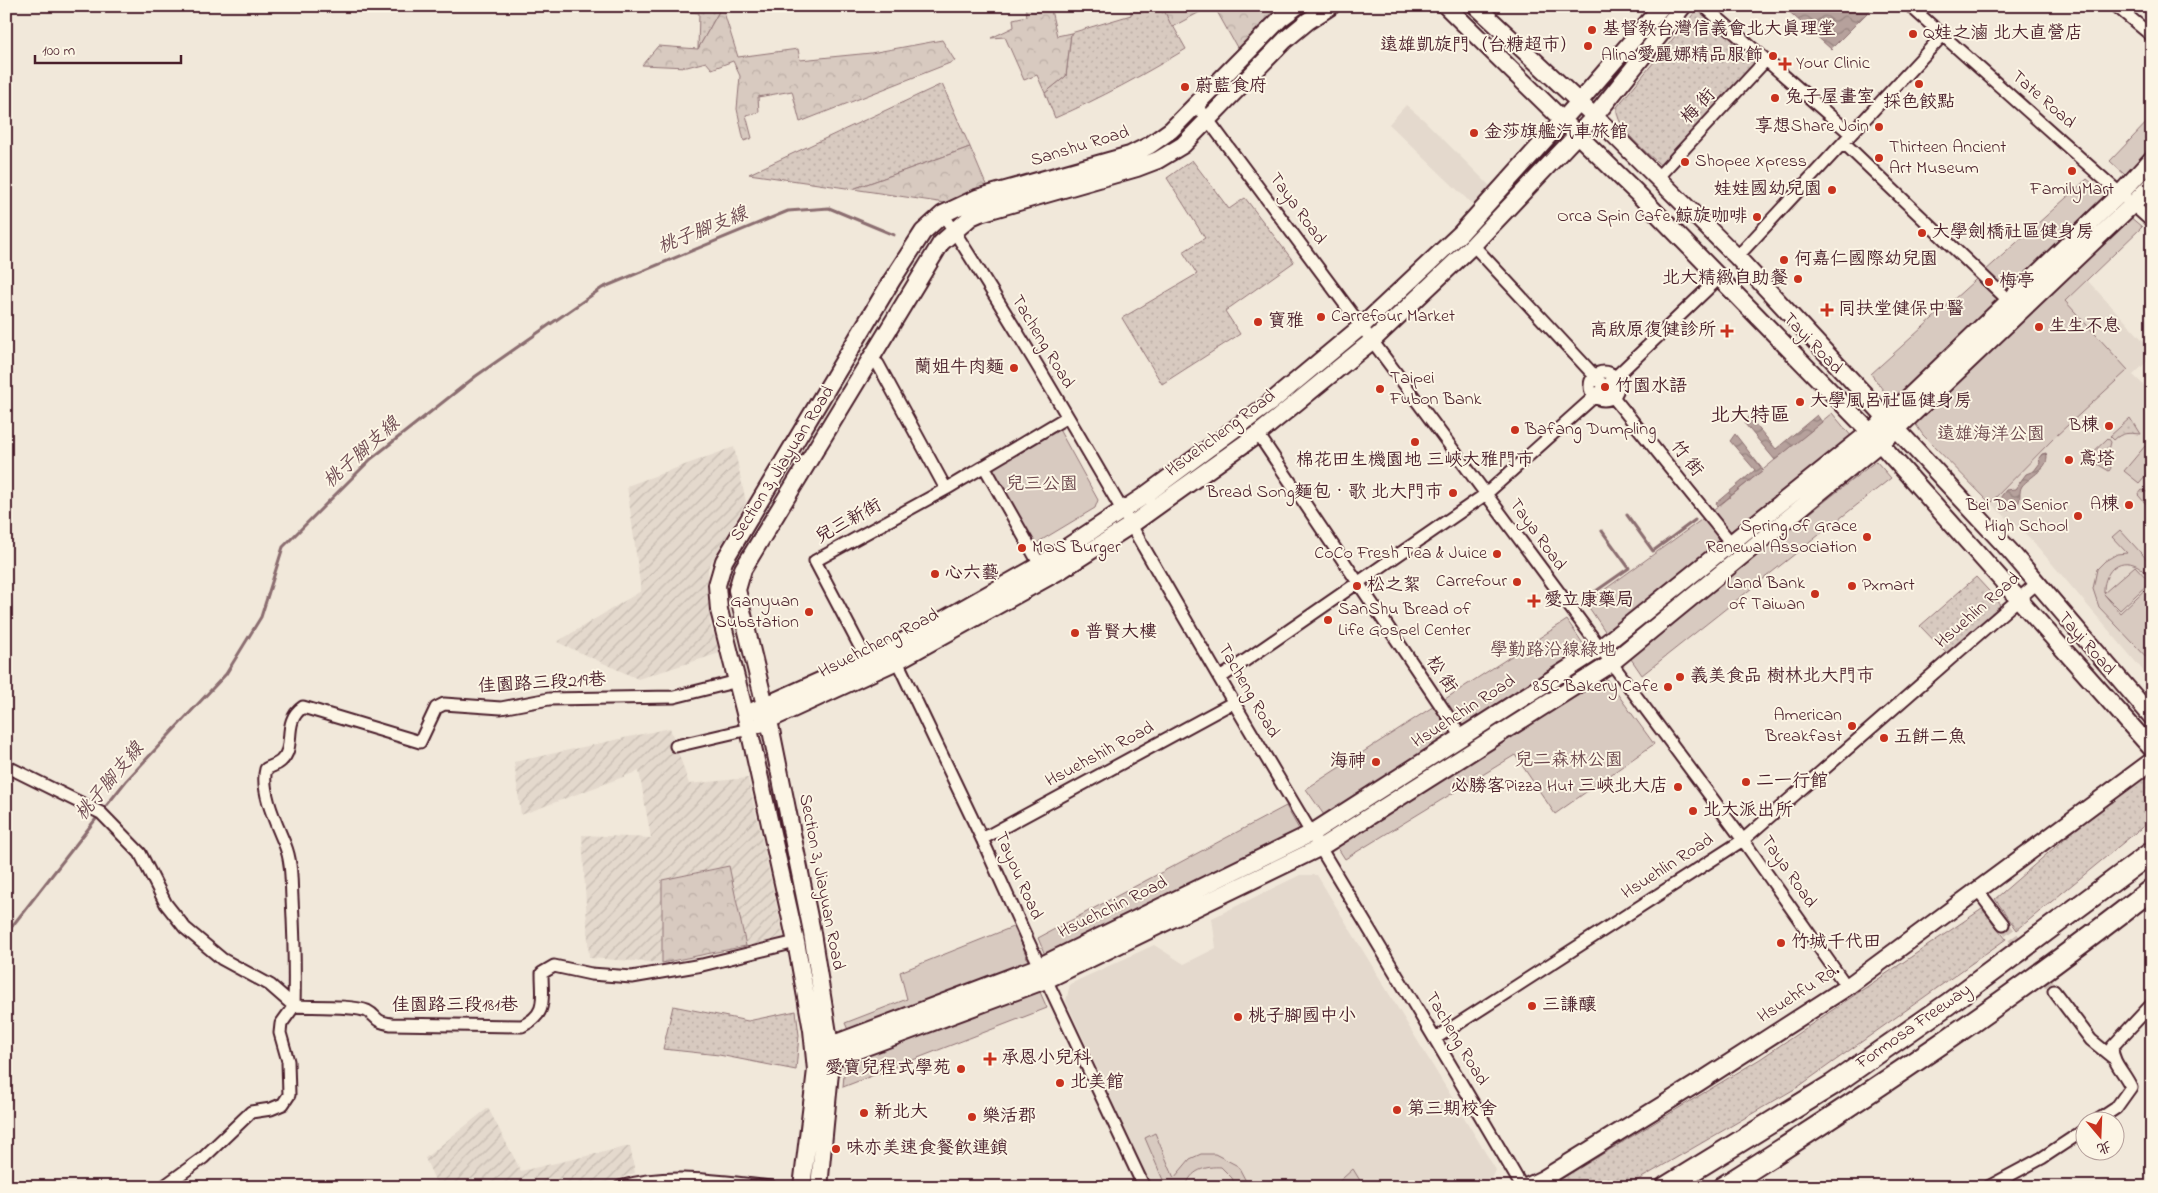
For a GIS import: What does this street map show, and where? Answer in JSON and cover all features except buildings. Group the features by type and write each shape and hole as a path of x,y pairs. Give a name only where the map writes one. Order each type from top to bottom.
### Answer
{"highway":[{"name":"Formosa Freeway","path":"1666,1187 1754,1134 1847,1074 1948,1004 2152,852"},
{"name":"Formosa Freeway","path":"1723,1187 1843,1111 1972,1023 2108,924 2152,889"}],"street":[{"name":"Sanshu Road","path":"944,214 977,198 1130,155 1150,145 1197,105 1280,18 1297,6"},
{"name":"Section 3, Jiayuan Road","path":"819,1187 823,1054 811,927 767,714 737,590 742,569 941,243 954,231 980,213 1137,168 1158,160 1183,145 1285,40 1308,21 1331,6"},
{"path":"1440,6 1458,19"},
{"name":"Tayi Road","path":"1446,6 1578,135 1875,438 2020,599 2152,750"},
{"name":"Tayi Road","path":"1476,6 1595,116 1736,257 1992,532 2152,717"},
{"name":"Hsuehcheng Road","path":"676,746 749,729 767,714 927,629 1040,565 1122,511 1271,402 1362,326 1461,233 1579,102 1662,6"},
{"name":"Hsuehcheng Road","path":"746,712 767,714 897,661 1061,570 1131,525 1258,434 1373,340 1473,244 1595,116 1683,6"},
{"path":"1704,6 1766,60 1848,138 2008,300"},
{"name":"Tate Road","path":"1910,6 2121,192 2152,222"},
{"path":"2116,6 2152,36"},
{"path":"1736,257 1943,35"},
{"name":"梅 街","path":"1657,178 1766,60"},
{"name":"Taya Road","path":"1197,105 1210,119 1610,664 1743,840 1847,987"},
{"name":"Hsuehchin Road","path":"1892,424 2008,300 2121,192 2152,159"},
{"name":"Hsuehchin Road","path":"823,1054 1043,973 1316,840 1610,664 1892,424 2133,204 2152,184"},
{"name":"Section 3, Jiayuan Road","path":"802,1187 823,1054 796,942 746,712 718,610 717,585 724,561 892,280 923,232 944,214"},
{"name":"Tacheng Road","path":"944,214 1067,417 1234,702 1436,1038 1522,1187"},
{"name":"竹 街","path":"1473,244 1605,387 1731,543"},
{"path":"1220,678 1486,494 1605,387 1719,278"},
{"path":"878,364 946,488"},
{"path":"1603,372 1615,377 1618,388 1613,397 1604,400 1594,396 1590,389 1590,384 1595,376 1603,372"},
{"name":"兒三新街","path":"867,660 814,562 1067,417"},
{"name":"松 街","path":"1258,434 1462,737"},
{"name":"Hsuehchin Road","path":"1316,840 1462,737 1600,649 1731,543 1875,438"},
{"path":"984,466 1040,565"},
{"name":"Hsuehlin Road","path":"1436,1038 1743,840 2037,583"},
{"name":"Tayou Road","path":"897,661 982,839 1141,1186"},
{"name":"佳園路三段219巷","path":"294,1006 295,953 290,863 286,846 271,807 264,775 266,769 280,762 286,755 292,717 296,712 304,707 420,742 436,708 444,704 500,708 549,700 674,697 738,681"},
{"name":"Hsuehshih Road","path":"982,839 1234,702"},
{"name":"Hsuehfu Rd.","path":"1526,1187 1543,1179 1698,1083 1847,987 2152,761"},
{"path":"6,766 101,813 140,853 166,904 185,928 222,959 270,984 294,1006 280,1024 280,1033 288,1061 289,1095 283,1104 271,1109 251,1112 203,1158 163,1187"},
{"path":"1978,891 2003,924"},
{"name":"佳園路三段181巷","path":"294,1006 367,1011 379,1022 390,1024 522,1026 539,1016 542,973 554,966 591,974 632,977 702,965 796,942"},
{"path":"2054,991 2091,1040 2112,1057 2127,1077 2131,1087 2113,1110"},
{"path":"2112,1057 2112,1047 2152,1004"},
{"path":"1988,1187 2042,1158 2076,1136"},
{"path":"620,1187 642,1180 685,1178 771,1187"}],"shaded area":[{"path":"1406,105 1424,120 1491,187 1473,205 1389,124"},
{"name":"Bei Da Senior High School","path":"2087,280 2152,350 2152,357 2133,375 2152,393 2152,681 2030,538 1990,503 2056,436 2065,301"},
{"path":"734,447 746,502 708,568 710,623 720,653 638,679 557,642 641,591 627,486"},
{"path":"670,728 689,784 748,778 784,938 746,946 729,866 662,880 662,963 589,958 582,835 651,838 639,771 521,815 514,762"},
{"name":"桃子腳國中小","path":"1300,875 1317,875 1496,1170 1489,1187 1152,1187 1066,1001 1070,984 1154,945 1184,964 1216,948 1212,918"},
{"path":"488,1108 521,1171 630,1146 635,1173 593,1187 438,1187 425,1158"}],"green space":[{"path":"683,6 722,6 698,49 699,13 679,11"},
{"path":"722,6 738,57 798,49 800,60 871,53 942,40 955,61 800,122 792,91 758,97 759,112 746,115 752,138 744,141 737,109 740,76 733,61 712,69 706,62 687,67 642,65 658,46 698,49"},
{"path":"1025,6 1050,6 1057,36 1071,33 1066,76 1045,93 1037,75 1024,80 1005,37 991,38 1014,27 1013,19 1027,16"},
{"path":"1131,6 1162,6 1186,49 1122,86 1055,118 1045,93 1066,76 1071,33 1131,15"},
{"path":"1162,6 1211,6 1172,27"},
{"path":"1214,6 1280,6 1268,16 1239,51"},
{"path":"1700,6 1766,60 1665,169 1642,149 1627,132 1621,124 1617,107"},
{"path":"942,84 970,147 853,189 749,174"},
{"path":"2152,117 2152,150 2126,176 2110,161"},
{"path":"970,147 987,187 945,203 853,189"},
{"path":"1192,160 1229,209 1245,198 1294,262 1225,311 1240,334 1162,384 1122,318 1197,274 1183,252 1205,238 1167,178"},
{"path":"2087,179 2106,194 1892,402 1871,374"},
{"name":"遠雄海洋公園","path":"2129,216 2142,227 2065,301 2128,370 2056,436 1990,503 1923,435 1914,422"},
{"path":"1604,372 1614,376 1618,386 1614,396 1604,400 1594,396 1590,386 1594,376"},
{"name":"學勤路沿線綠地","path":"1832,413 1852,437 1609,637 1586,603 1708,515"},
{"path":"2130,418 2140,434 2123,434 2114,440 2110,436"},
{"name":"兒三公園","path":"1056,424 1098,500 1095,508 1030,547 984,466"},
{"path":"2108,438 2111,442 2107,458 2111,468 2109,471 2087,458"},
{"path":"2145,446 2152,451 2152,468 2139,483 2124,471"},
{"name":"學勤路沿線綠地","path":"1876,461 1891,478 1642,675 1629,656"},
{"path":"2142,490 2152,494 2152,511 2138,495"},
{"path":"2120,530 2152,565 2152,580 2138,566 2124,563 2113,568 2109,573 2104,586 2104,593 2135,566 2150,582 2120,610 2104,594 2120,613 2152,583 2152,640 2148,643 2152,647 2152,663 2099,607 2093,589 2097,569 2105,561 2117,554 2127,553 2112,537"},
{"path":"1976,577 1999,602 2000,609 1950,657 1920,626"},
{"name":"學勤路沿線綠地","path":"1567,620 1588,651 1324,815 1306,789"},
{"name":"兒二森林公園","path":"1605,677 1654,744 1555,814 1515,755 1345,859 1336,845"},
{"path":"2152,763 2152,819 2017,930 1995,899"},
{"path":"1286,806 1300,831 1045,955 1038,938"},
{"path":"729,866 746,946 662,963 662,880"},
{"path":"1982,909 2006,939 1798,1087 1626,1187 1555,1187 1553,1184 1760,1059"},
{"path":"1015,926 1029,963 849,1032 845,1023 907,999 900,972"},
{"path":"1032,991 1040,992 1047,1008 843,1087 845,1062"},
{"path":"673,1006 748,1021 796,1011 799,1035 796,1070 719,1055 663,1049"},
{"path":"1155,1133 1174,1178 1190,1159 1201,1154 1215,1154 1238,1166 1249,1187 1236,1187 1232,1178 1221,1167 1215,1167 1199,1170 1191,1177 1186,1187 1166,1187 1145,1138"},
{"path":"1353,1169 1364,1187 1333,1187"}],"water":[{"path":"1787,6 1874,6 1831,49 1785,8"},
{"path":"1817,415 1822,422 1775,460 1745,424 1749,417 1776,449"},
{"path":"1735,434 1763,470 1718,506 1716,503 1755,470 1730,441"},
{"path":"2046,453 2046,463 2022,486 2017,505 2003,511 2000,498 2006,490 2015,489 2026,474 2034,471 2040,463 2039,458 2042,454"}],"waterway":[{"name":"桃子腳支線","path":"103,810 126,781 226,674 261,617 283,547 371,459 476,376 602,288 788,211 829,208 894,235"},
{"path":"1627,515 1653,551 1695,520"},
{"path":"1586,598 1629,568 1602,531"},
{"name":"桃子腳支線","path":"6,934 99,815"}],"tunnel":[{"path":"2003,924 2054,991"}],"place":[{"name":"基督教台灣信義會北大真理堂","path":"1592,30"},
{"name":"Q娃之滷 北大直營店","path":"1913,34"},
{"name":"遠雄凱旋門（台糖超市）","path":"1588,46"},
{"name":"Alina愛麗娜精品服飾","path":"1773,56"},
{"name":"Your Clinic","path":"1785,64"},
{"name":"採色餃點","path":"1919,84"},
{"name":"蔚藍食府","path":"1185,87"},
{"name":"兔子屋畫室","path":"1775,98"},
{"name":"享想Share Join","path":"1879,127"},
{"name":"金莎旗艦汽車旅館","path":"1474,133"},
{"name":"Thirteen Ancient Art Museum","path":"1879,158"},
{"name":"Shopee Xpress","path":"1685,162"},
{"name":"FamilyMart","path":"2072,171"},
{"name":"娃娃國幼兒園","path":"1832,190"},
{"name":"Orca Spin Cafe 鯨旋咖啡","path":"1757,217"},
{"name":"大學劍橋社區健身房","path":"1922,233"},
{"name":"何嘉仁國際幼兒園","path":"1784,260"},
{"name":"北大精緻自助餐","path":"1798,279"},
{"name":"梅亭","path":"1989,282"},
{"name":"同扶堂健保中醫","path":"1827,310"},
{"name":"Carrefour Market","path":"1321,317"},
{"name":"寶雅","path":"1258,322"},
{"name":"生生不息","path":"2039,327"},
{"name":"高啟原復健診所","path":"1727,331"},
{"name":"蘭姐牛肉麵","path":"1014,368"},
{"name":"竹園水語","path":"1605,387"},
{"name":"Taipei Fubon Bank","path":"1380,389"},
{"name":"大學風呂社區健身房","path":"1800,402"},
{"name":"B棟","path":"2109,426"},
{"name":"Bafang Dumpling","path":"1515,430"},
{"name":"棉花田生機園地 三峽大雅門市","path":"1415,442"},
{"name":"鳶塔","path":"2069,460"},
{"name":"Bread Song麵包‧歌 北大門市","path":"1453,493"},
{"name":"A棟","path":"2129,505"},
{"name":"Bei Da Senior High School","path":"2078,516"},
{"name":"Spring of Grace Renewal Association","path":"1867,537"},
{"name":"MOS Burger","path":"1022,548"},
{"name":"CoCo Fresh Tea & Juice","path":"1497,554"},
{"name":"心六藝","path":"935,574"},
{"name":"Carrefour","path":"1517,582"},
{"name":"松之絮","path":"1357,586"},
{"name":"Pxmart","path":"1852,586"},
{"name":"Land Bank of Taiwan","path":"1815,594"},
{"name":"愛立康藥局","path":"1534,601"},
{"name":"Ganyuan Substation","path":"809,612"},
{"name":"SanShu Bread of Life Gospel Center","path":"1328,620"},
{"name":"普賢大樓","path":"1075,633"},
{"name":"義美食品 樹林北大門市","path":"1680,677"},
{"name":"85C Bakery Cafe","path":"1668,687"},
{"name":"American Breakfast","path":"1852,726"},
{"name":"五餅二魚","path":"1884,738"},
{"name":"海神","path":"1376,762"},
{"name":"二一行館","path":"1746,782"},
{"name":"必勝客Pizza Hut 三峽北大店","path":"1678,787"},
{"name":"北大派出所","path":"1693,811"},
{"name":"竹城千代田","path":"1781,943"},
{"name":"三謙釀","path":"1532,1006"},
{"name":"桃子腳國中小","path":"1238,1017"},
{"name":"承恩小兒科","path":"990,1059"},
{"name":"愛寶兒程式學苑","path":"961,1069"},
{"name":"北美館","path":"1060,1083"},
{"name":"第三期校舍","path":"1397,1110"},
{"name":"新北大","path":"864,1113"},
{"name":"樂活郡","path":"972,1117"},
{"name":"味亦美速食餐飲連鎖","path":"836,1149"}],"district":[{"name":"北大特區","path":"1750,416"}]}
